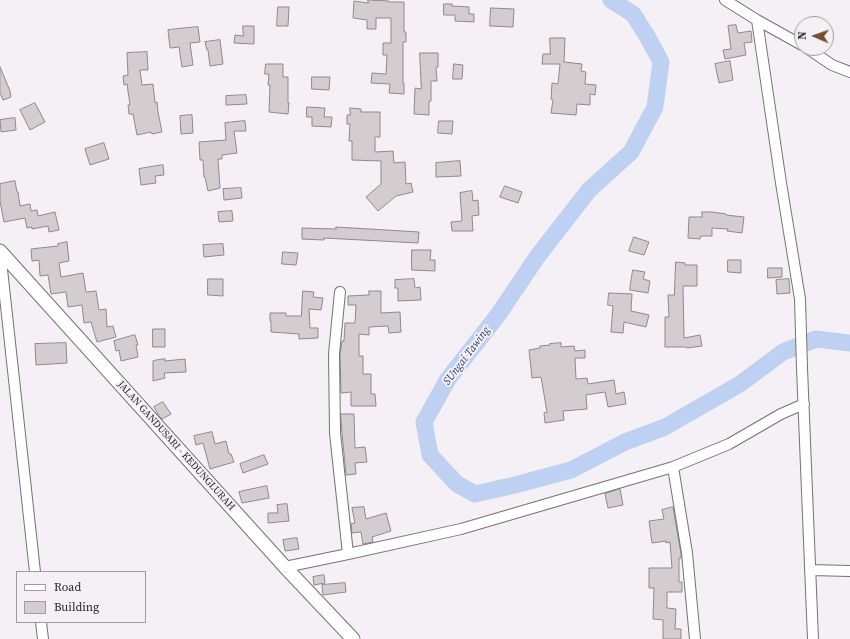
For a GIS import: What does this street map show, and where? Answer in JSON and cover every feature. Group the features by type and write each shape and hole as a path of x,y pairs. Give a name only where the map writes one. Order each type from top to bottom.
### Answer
{"street":[{"path":"725,0 794,41"},
{"path":"757,20 800,299 813,639"},
{"path":"820,56 832,64 850,72"},
{"path":"0,251 35,571"},
{"name":"JALAN GANDUSARI - KEDUNGLURAH","path":"0,251 285,567 353,639"},
{"path":"340,292 334,354 335,433 348,554"},
{"path":"285,567 461,529 673,467 729,444 781,414 804,404"},
{"path":"673,467 687,554 695,639"},
{"path":"810,570 850,571"},
{"path":"41,623 43,639"}],"building":[{"path":"368,0 404,2 404,32 406,32 406,42 403,42 404,94 389,93 390,84 371,83 372,73 386,74 387,55 383,55 383,43 391,43 391,18 376,18 376,29 367,29 367,20 353,18 354,1 368,3"},
{"path":"444,4 469,7 469,14 474,14 474,22 455,21 455,15 444,15"},
{"path":"278,7 289,7 288,26 277,26"},
{"path":"491,8 514,9 513,27 490,26"},
{"path":"736,25 738,33 751,31 752,42 744,43 746,55 725,59 723,50 731,49 728,26"},
{"path":"243,26 254,26 254,44 234,43 235,35 243,36"},
{"path":"198,27 200,42 190,43 193,65 182,67 179,47 170,48 168,30"},
{"path":"550,38 565,38 564,62 582,64 581,71 586,72 585,84 596,85 595,95 590,94 590,105 577,104 576,115 551,113 553,100 551,99 552,83 558,84 560,64 542,64 543,54 550,54"},
{"path":"220,40 223,64 210,66 208,50 205,42"},
{"path":"147,52 148,70 140,70 142,85 153,84 155,103 157,102 162,132 152,134 151,132 137,135 133,114 129,114 128,105 130,105 127,84 124,85 123,76 128,75 127,53"},
{"path":"420,53 438,53 438,67 436,67 437,81 431,81 429,115 414,114 415,88 421,89"},
{"path":"730,61 733,80 719,83 715,64"},
{"path":"266,64 283,64 283,77 288,77 288,114 269,112 270,85 268,85 269,74 265,74"},
{"path":"454,64 463,65 462,79 453,79"},
{"path":"0,67 11,97 3,100 0,93"},
{"path":"312,77 330,77 329,90 312,89"},
{"path":"246,95 247,104 226,105 226,96"},
{"path":"35,103 45,122 30,130 20,110"},
{"path":"307,107 325,108 324,117 332,117 331,127 312,126 312,117 307,117"},
{"path":"350,108 361,109 361,112 380,112 380,137 375,137 375,152 393,151 394,163 405,162 406,184 411,183 413,192 396,196 378,211 366,197 381,184 381,161 352,160 352,141 349,141 350,124 347,124 347,115 350,115"},
{"path":"192,115 193,133 181,134 180,116"},
{"path":"15,118 16,130 1,132 0,120"},
{"path":"245,121 246,131 234,131 237,153 222,155 222,159 218,159 220,188 208,191 204,177 203,160 200,160 199,142 226,140 225,123"},
{"path":"439,121 453,121 452,134 438,133"},
{"path":"104,143 109,159 90,165 85,149"},
{"path":"460,161 461,176 436,177 436,163"},
{"path":"163,165 164,175 155,176 156,183 141,185 139,169"},
{"path":"15,181 20,206 30,204 31,211 37,210 38,216 55,212 59,230 49,232 48,226 32,229 32,227 27,228 25,218 4,222 0,201 0,184"},
{"path":"505,186 522,192 518,203 500,197"},
{"path":"241,188 242,198 224,200 223,189"},
{"path":"472,191 473,201 478,200 479,215 472,216 473,231 452,231 451,222 462,221 460,193"},
{"path":"232,211 233,221 219,222 218,212"},
{"path":"702,212 744,217 742,233 727,231 728,229 712,228 712,236 701,236 700,239 688,238 689,217 702,217"},
{"path":"336,227 419,232 418,243 324,238 324,240 302,239 302,228 336,229"},
{"path":"634,237 649,242 644,255 629,251"},
{"path":"67,242 69,261 59,263 61,277 83,273 86,292 96,291 99,310 106,309 107,327 113,326 116,337 97,342 91,322 84,323 82,305 68,307 66,292 51,294 48,275 40,276 39,260 32,261 31,249 58,246 58,244"},
{"path":"223,244 224,255 204,257 203,245"},
{"path":"412,250 431,250 430,260 435,260 435,271 412,270"},
{"path":"283,252 298,253 296,265 282,264"},
{"path":"728,260 741,260 741,273 728,272"},
{"path":"676,262 685,263 685,265 697,265 697,286 683,286 684,338 700,335 702,346 687,348 665,347 665,317 669,317 668,295 674,295"},
{"path":"768,268 782,268 782,277 768,278"},
{"path":"633,270 645,272 643,279 650,281 648,293 630,290"},
{"path":"208,279 223,279 223,296 208,295"},
{"path":"414,279 415,288 420,287 421,300 398,301 398,288 395,288 395,280"},
{"path":"789,279 790,293 777,294 776,280"},
{"path":"303,291 314,292 313,297 323,298 321,310 309,309 310,328 318,328 318,338 299,339 299,334 271,332 270,313 286,313 286,316 301,316"},
{"path":"369,291 381,291 381,313 400,312 401,332 389,333 388,326 369,327 369,335 359,334 359,356 363,356 363,374 371,374 371,394 375,394 376,406 351,406 351,392 341,393 340,354 342,341 344,341 345,323 355,323 356,305 348,305 348,296 369,295"},
{"path":"609,293 632,294 631,311 649,315 646,327 624,322 623,333 611,332 613,306 608,305"},
{"path":"153,329 165,329 165,347 153,347"},
{"path":"135,335 138,345 136,345 138,357 121,361 119,350 116,351 114,341"},
{"path":"66,343 67,363 36,365 35,344"},
{"path":"561,343 561,347 574,346 575,351 585,350 585,358 575,358 576,379 587,378 588,384 614,380 616,394 624,392 626,404 608,407 605,392 586,395 587,409 563,411 564,420 545,423 544,413 547,412 541,377 532,378 529,350 540,348 540,346"},
{"path":"165,359 165,361 185,359 186,372 164,373 165,378 153,381 153,361"},
{"path":"163,402 171,414 162,419 154,407"},
{"path":"341,414 354,414 355,448 365,447 367,462 355,463 356,474 346,475"},
{"path":"212,432 215,444 226,441 229,454 231,454 234,462 210,469 203,443 196,445 194,436"},
{"path":"264,455 268,464 243,473 240,464"},
{"path":"267,486 269,498 242,503 239,492"},
{"path":"620,489 623,505 608,508 605,494"},
{"path":"287,504 289,521 268,523 268,513 278,513 277,505"},
{"path":"364,507 366,519 386,513 391,531 372,537 373,542 363,544 361,532 352,533 351,524 355,523 352,508"},
{"path":"673,507 681,554 681,558 679,558 679,582 682,582 682,592 667,592 667,608 676,609 675,629 681,629 681,639 663,639 663,620 653,619 654,588 649,588 649,568 672,568 670,542 666,543 666,541 652,543 649,521 664,519 662,510"},
{"path":"297,538 299,549 285,551 283,540"},
{"path":"324,575 325,583 314,585 313,577"},
{"path":"345,583 346,592 323,595 322,585"}],"waterway":[{"name":"SUngai Tawing","path":"611,0 633,14 661,62 655,107 631,152 589,190 537,257 498,315 448,379 424,422 430,455 457,484 475,494 515,485 571,470 625,442 665,427 740,384 783,352 816,339 850,343"}]}
